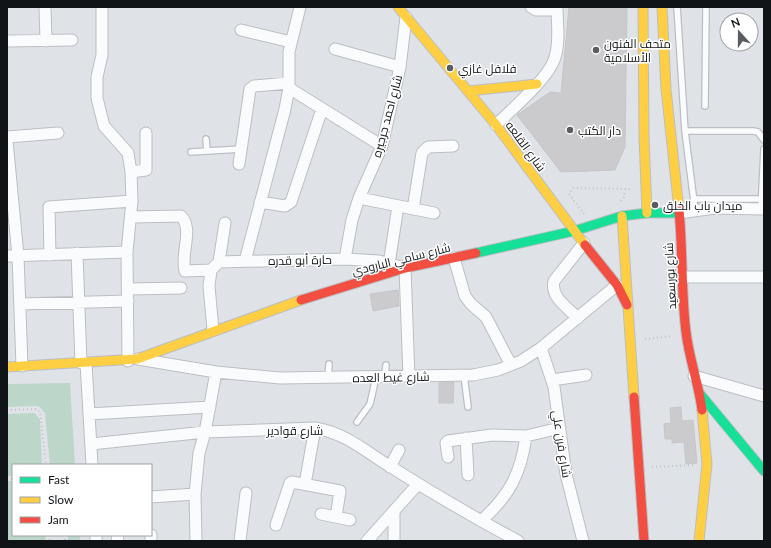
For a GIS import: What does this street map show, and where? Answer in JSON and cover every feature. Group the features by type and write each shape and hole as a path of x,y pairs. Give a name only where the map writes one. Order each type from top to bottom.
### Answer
{"main road":[{"name":"شارع القلعه","path":"398,7 496,125 574,231 617,285 628,305"},
{"path":"644,7 644,137 647,213"},
{"name":"شارع بورسعيد","path":"662,7 666,89 679,213 681,277 686,334 694,376 700,394 707,464 699,541"},
{"path":"468,91 537,84"},
{"name":"شارع سامي البارودي","path":"7,367 132,360 213,330 333,289 405,268 574,231 622,216 647,213 679,213"},
{"path":"622,216 644,541"},
{"path":"700,394 764,471"}],"street":[{"path":"45,7 46,41"},
{"path":"102,7 102,55 97,77 97,98 104,126 128,153 131,172 132,201 128,252 128,295 132,360"},
{"path":"245,261 285,109 289,86 287,63 300,7"},
{"path":"496,125 537,84 552,65 556,56 557,8 536,10 531,7"},
{"name":"شارع احمد جرجيره","path":"345,259 352,220 359,198 382,146 400,67 406,17"},
{"path":"242,30 291,42"},
{"path":"7,41 72,40"},
{"path":"335,49 400,67"},
{"path":"239,164 250,88 254,86 289,86 322,110 382,146"},
{"path":"260,202 285,206 291,202 322,110"},
{"path":"7,137 58,133"},
{"path":"131,172 146,170 146,133"},
{"path":"7,140 18,256 22,366"},
{"path":"413,209 422,153 428,147 453,146"},
{"path":"359,198 434,213"},
{"path":"50,255 49,207 132,201"},
{"path":"679,213 694,204 763,204"},
{"path":"389,264 398,206"},
{"name":"حارة أبو قدره","path":"131,217 177,215 184,219 186,231 185,271 245,261 345,259 379,261 405,268"},
{"path":"213,330 210,286 226,223"},
{"path":"578,318 557,298 553,287 554,280 584,243"},
{"path":"7,256 128,252"},
{"path":"77,253 79,302 90,414 92,464"},
{"path":"454,258 465,296 471,304 486,317 511,365"},
{"path":"405,268 409,377"},
{"path":"681,277 764,277"},
{"name":"شارع غيط العده","path":"132,360 216,372 280,378 464,375 498,370 521,361 541,348 617,285"},
{"path":"20,304 79,302 181,288"},
{"name":"شارع فرن علي","path":"541,348 552,380 566,474 580,541"},
{"path":"196,541 195,494 199,453 205,432 216,372"},
{"path":"552,380 586,375"},
{"path":"694,376 764,396"},
{"path":"90,414 210,407"},
{"path":"305,484 316,428"},
{"name":"شارع قوادير","path":"91,444 205,432 316,428 339,434 356,443 390,467 418,484 518,541"},
{"path":"448,457 447,441 492,436 526,436 560,428"},
{"path":"481,521 496,508 511,486 524,455 526,436"},
{"path":"466,438 468,475"},
{"path":"390,467 399,450"},
{"path":"276,526 291,482 340,491 336,517"},
{"path":"367,541 418,484"},
{"path":"240,541 246,493"},
{"path":"152,497 195,494"},
{"path":"394,511 394,541"},
{"path":"321,514 350,520"}],"lane":[{"path":"677,7 685,131 694,204"},
{"path":"706,7 706,106"},
{"path":"685,131 753,131 758,132 764,140"},
{"path":"206,139 207,151"},
{"path":"191,152 241,148"},
{"path":"763,204 764,149"},
{"path":"328,378 329,364"},
{"path":"357,422 370,404 386,365"},
{"path":"464,375 468,407"}],"path":[{"path":"587,217 570,196 571,189 631,189"},
{"path":"619,202 624,197 625,190"},
{"path":"630,341 686,334"},
{"path":"7,410 36,409 40,412 46,464"},
{"path":"638,468 707,464"}],"green space":[{"path":"70,383 75,464 50,464 45,413 40,407 36,406 7,407 7,384"},
{"path":"35,413 40,420 42,464 12,464 12,476 7,476 7,414"},
{"path":"7,481 12,481 12,536 46,536 45,541 7,541"},
{"path":"68,536 80,536 80,541 68,541"}],"building":[{"path":"569,7 627,7 625,147 615,170 561,172 517,115 550,92 561,93"},
{"path":"398,290 399,306 373,311 370,294"},
{"path":"454,382 453,403 439,403 439,383"},
{"path":"681,407 682,421 693,420 697,463 686,464 684,442 672,443 672,439 665,439 664,424 671,423 670,408"}],"traffic: fast":[{"path":"476,253 574,231 622,216 647,213 679,213"},
{"path":"700,394 764,471"}],"traffic: slow":[{"path":"398,7 496,125 585,245"},
{"path":"643,7 644,137 647,213"},
{"path":"662,7 666,89 679,210"},
{"path":"468,91 537,84"},
{"path":"622,216 634,397"},
{"path":"7,367 137,359 301,300"},
{"path":"699,541 707,464 702,410"}],"traffic: jam":[{"path":"679,210 683,302 686,332 702,410"},
{"path":"585,245 617,285 627,305"},
{"path":"301,300 405,268 476,253"},
{"path":"634,397 644,541"}],"place":[{"name":"متحف الفنون الأسلامية","path":"596,50"},
{"name":"فلافل غازي","path":"450,68"},
{"name":"دار الكتب","path":"570,130"},
{"name":"ميدان باب الخلق","path":"655,205"}]}
